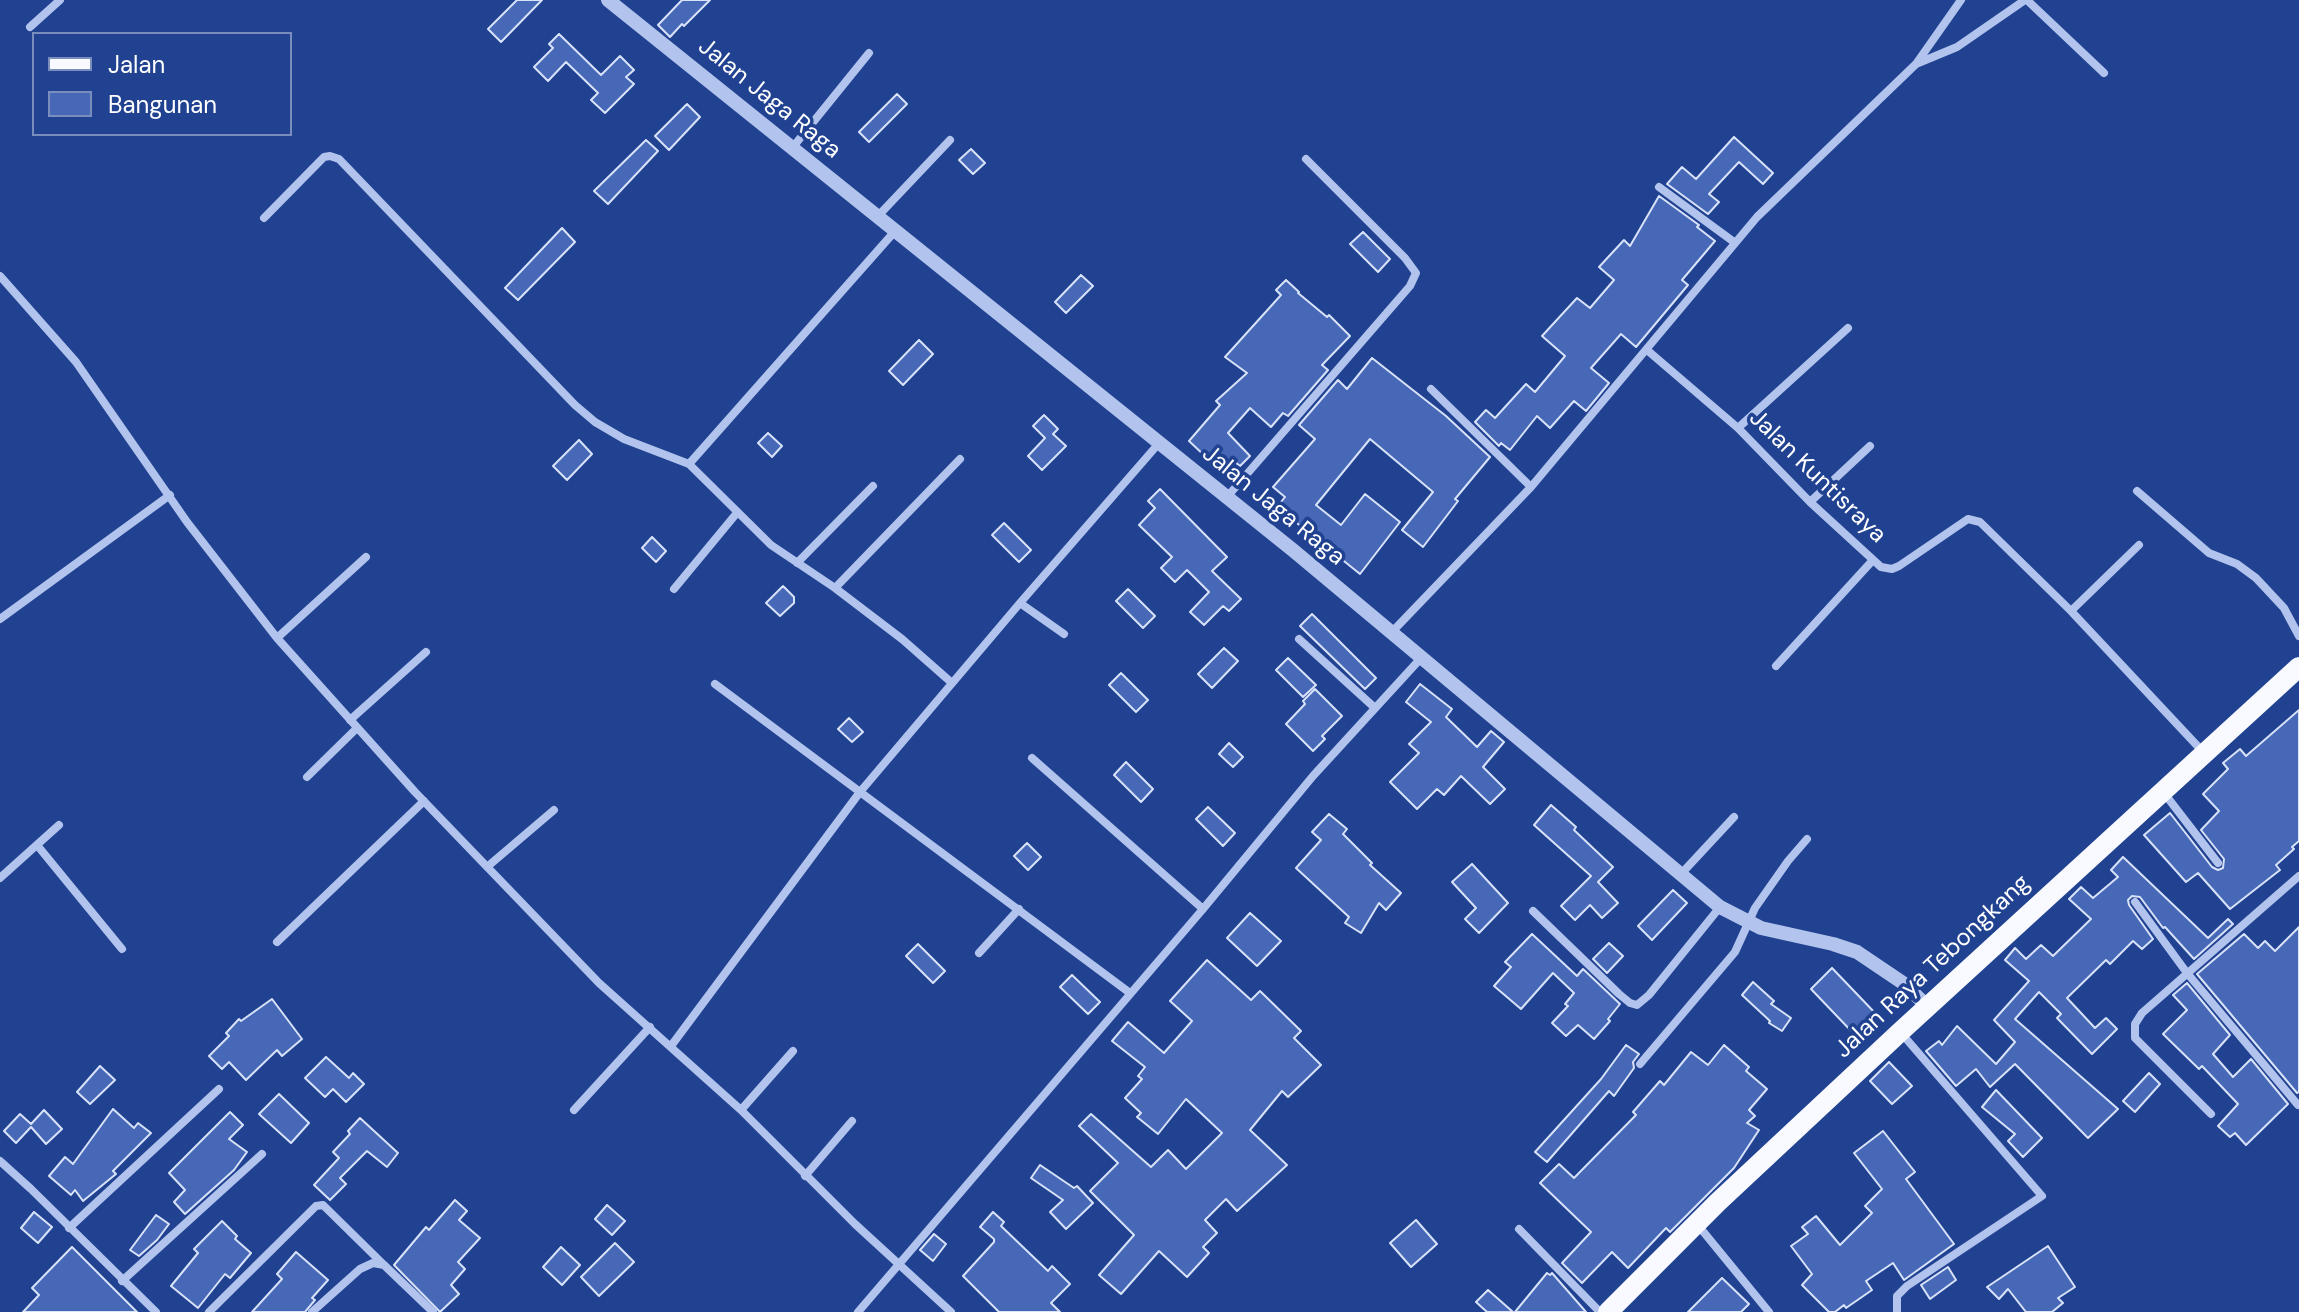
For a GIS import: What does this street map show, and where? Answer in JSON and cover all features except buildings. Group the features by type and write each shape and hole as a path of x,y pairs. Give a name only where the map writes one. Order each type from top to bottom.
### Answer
{"main road":[{"name":"Jalan Raya Tebongkang","path":"1608,1312 1900,1032 2299,667"}],"street":[{"path":"30,27 60,0"},
{"name":"Jalan Jaga Raga","path":"608,0 1160,442 1733,915 1857,952 1903,983 1928,1007"},
{"path":"1391,633 1531,487 1757,217 1916,64 1961,0"},
{"path":"1916,64 1957,47 2026,0 2104,73"},
{"path":"793,147 869,53"},
{"path":"878,216 950,140"},
{"path":"264,218 324,157 339,159 575,405 610,432 689,464 736,514 771,545 902,639 952,683"},
{"path":"1227,497 1410,286 1416,273 1405,258 1306,159"},
{"path":"1659,187 1734,242"},
{"path":"689,464 896,230"},
{"path":"0,276 76,362 187,522 277,638 424,801 599,983 741,1110 805,1176 951,1312"},
{"path":"1738,428 1848,328"},
{"name":"Jalan Kuntisraya","path":"1647,350 1738,428 1810,502 1881,567 1892,569 1968,519 1974,519 2071,611 2205,755"},
{"path":"1431,389 1531,487"},
{"path":"671,1046 860,792 1160,442"},
{"path":"1810,502 1870,446"},
{"path":"835,588 960,459"},
{"path":"797,563 873,486"},
{"path":"2137,491 2209,553 2237,564 2256,578 2284,608 2299,636"},
{"path":"0,619 170,495"},
{"path":"674,589 736,514"},
{"path":"2071,611 2139,545"},
{"path":"277,638 366,557"},
{"path":"1776,666 1873,560"},
{"path":"1020,603 1064,634"},
{"path":"1299,639 1375,708"},
{"path":"350,720 426,652"},
{"path":"858,1312 1313,776 1422,657"},
{"path":"715,684 1130,993"},
{"path":"307,777 357,728"},
{"path":"1032,758 1203,909"},
{"path":"2164,792 2218,863"},
{"path":"277,942 424,801"},
{"path":"487,867 554,810"},
{"path":"1681,874 1734,817"},
{"path":"0,878 59,825"},
{"path":"1533,911 1619,994 1637,1005 1733,915 1755,908 1807,839"},
{"path":"37,845 122,949"},
{"path":"2211,1114 2135,1038 2135,1024 2142,1013 2299,876"},
{"path":"2135,902 2187,973 2298,1105"},
{"path":"979,953 1019,909"},
{"path":"1640,1064 1735,952 1733,915"},
{"path":"574,1110 650,1027"},
{"path":"1897,1312 1897,1296 1907,1286 2042,1196 1900,1032"},
{"path":"741,1110 793,1051"},
{"path":"69,1228 219,1089"},
{"path":"805,1176 852,1121"},
{"path":"122,1281 262,1154"},
{"path":"0,1161 156,1312"},
{"path":"209,1312 316,1206 323,1205 433,1312"},
{"path":"1697,1224 1769,1312"},
{"path":"1519,1229 1600,1312"},
{"path":"312,1312 360,1269 373,1263 384,1265"}]}
